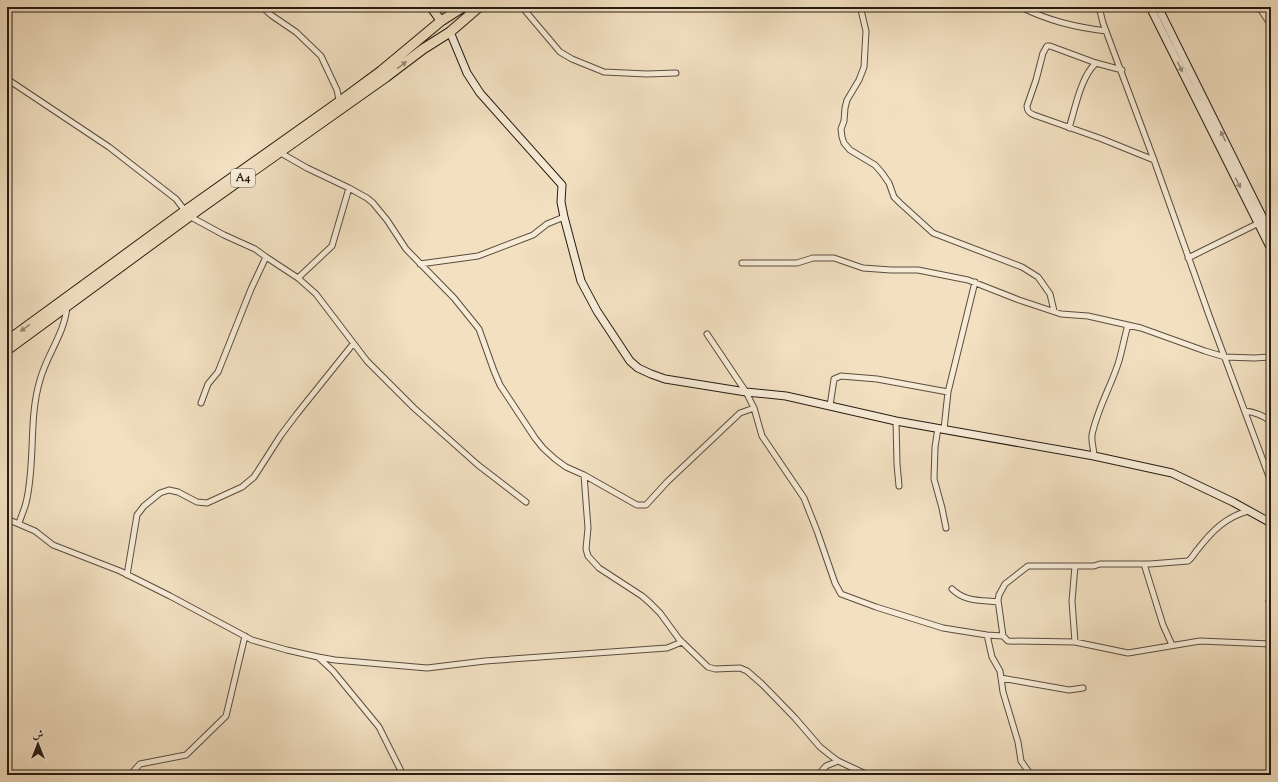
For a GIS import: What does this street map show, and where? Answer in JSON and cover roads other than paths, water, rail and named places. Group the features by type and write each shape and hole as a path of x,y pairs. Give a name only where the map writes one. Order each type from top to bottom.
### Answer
{"highway":[{"name":"A4","path":"384,74 441,21 463,7"},
{"name":"A4","path":"7,350 65,303 148,242 384,74 450,32 479,7"},
{"path":"453,13 460,23"},
{"path":"428,33 431,40 434,42"},
{"name":"A4","path":"187,214 280,152 341,105"},
{"name":"A4","path":"7,341 65,303"}],"main road":[{"path":"431,7 441,21"}],"street":[{"path":"262,7 270,16 296,32 321,56 337,90 341,105"},
{"path":"522,7 560,52 572,59 604,72 647,74 676,73"},
{"path":"858,7 861,10 866,31 864,67 845,108 844,121 841,129 844,144 850,150 875,165 889,183 894,197 933,233 1015,265 1038,277 1050,294 1054,311"},
{"path":"1021,7 1040,16 1058,22 1106,31"},
{"path":"1099,7 1106,31 1122,70 1188,258 1271,482"},
{"path":"1150,7 1174,46"},
{"path":"1158,7 1174,46 1271,234"},
{"path":"1258,7 1271,25"},
{"path":"450,32 467,73 480,93 562,185 561,202 581,281 597,311 630,361 638,368 665,379 746,392 786,396 896,421 1094,456 1172,473 1271,523"},
{"path":"1122,70 1096,63 1047,46 1027,110 1034,115 1154,160"},
{"path":"1069,128 1078,97 1087,75 1090,68 1096,63"},
{"path":"7,79 109,147 176,199 187,214 224,235 255,249 298,278 316,294 353,344 377,372 455,446 526,502"},
{"path":"280,152 307,168 367,198 377,208 387,220 406,249 454,298 479,329 500,385 543,448 566,467 584,475 637,505 646,505 667,482 740,413 754,408"},
{"path":"298,278 332,246 349,188"},
{"path":"420,264 478,256 533,235 547,224 564,217"},
{"path":"1264,220 1271,249"},
{"path":"1188,258 1264,220"},
{"path":"202,403 208,384 218,372 251,289 266,257"},
{"path":"742,263 797,263 813,258 834,258 863,268 918,270 975,282 1019,300 1061,314 1088,316 1141,328 1225,357 1271,357"},
{"path":"946,528 934,479 935,447 941,428 948,392 975,282"},
{"path":"19,523 26,504 33,414 38,386 47,360 64,324 65,303"},
{"path":"1094,456 1092,436 1096,421 1118,364 1128,325"},
{"path":"707,334 746,392 754,408 762,436 804,498 835,583 841,594 876,608 943,628 1002,636 1008,641 1075,642 1128,652 1200,641 1271,644"},
{"path":"127,575 137,515 144,506 160,493 169,490 178,492 197,502 207,503 242,487 254,477 285,430 353,344"},
{"path":"830,406 834,379 841,376 877,379 948,392"},
{"path":"1245,411 1261,415 1271,421"},
{"path":"896,421 899,486"},
{"path":"584,475 588,528 586,549 588,556 599,568 650,602 682,642 701,662 710,669 740,668 751,673 796,718 820,747 838,761 868,775"},
{"path":"1002,636 998,602 999,595 1005,584 1028,566 1094,566 1100,564 1144,564 1188,561 1201,545 1226,520 1248,511"},
{"path":"7,519 35,531 53,544 99,562 170,596 252,640 318,657 335,660 427,668 667,648 682,642"},
{"path":"1144,564 1163,625 1172,645"},
{"path":"1075,566 1072,601 1075,642"},
{"path":"952,589 961,597 966,599 998,602"},
{"path":"987,635 992,657 1000,671 1003,692 1018,742 1021,761 1031,775"},
{"path":"130,775 140,764 186,755 226,716 244,636"},
{"path":"318,657 333,671 379,727 403,775"},
{"path":"1001,678 1068,690 1083,688"},
{"path":"818,775 826,766 838,761"}]}
